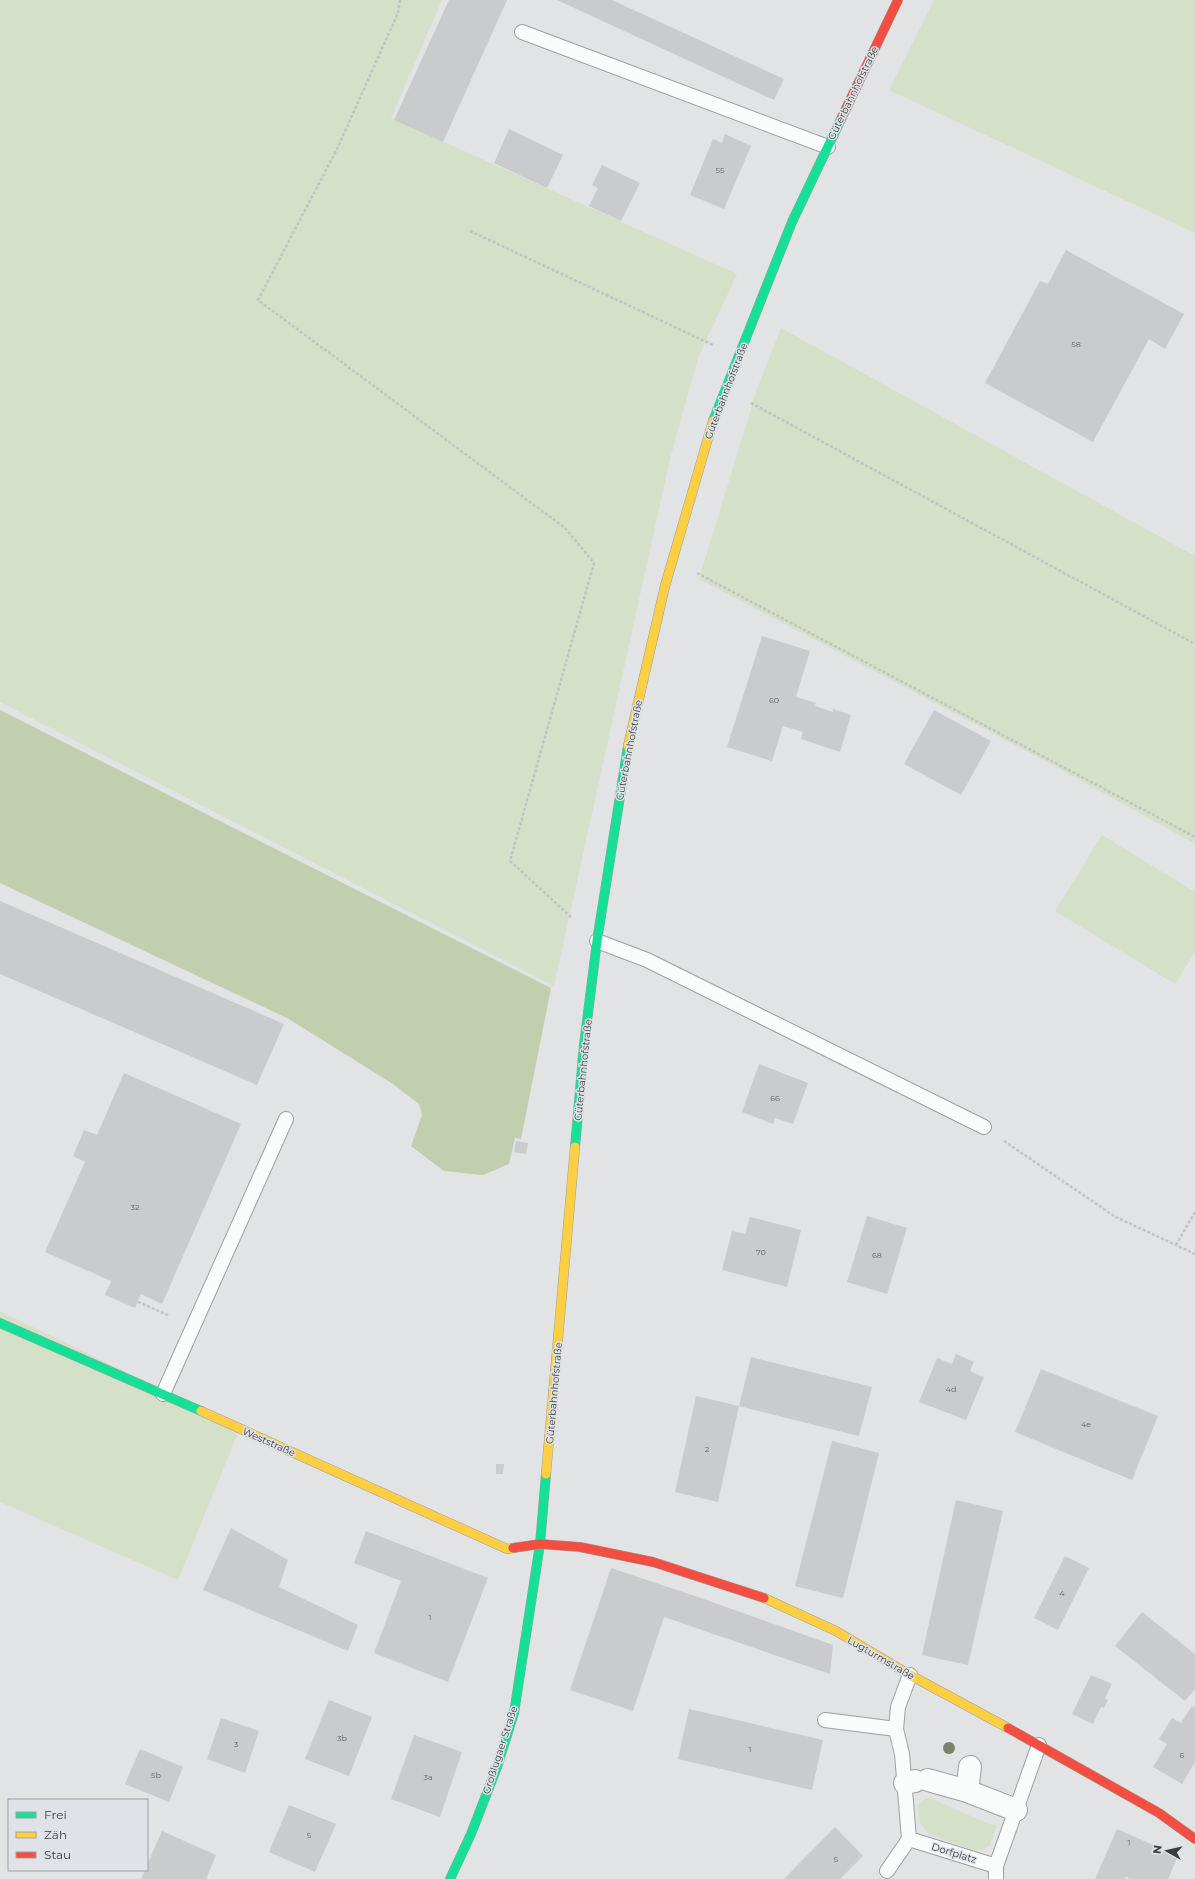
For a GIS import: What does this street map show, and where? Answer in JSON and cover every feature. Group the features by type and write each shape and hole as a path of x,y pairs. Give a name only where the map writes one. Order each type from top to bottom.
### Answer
{"main road":[{"name":"Güterbahnhofstraße","path":"540,1544 584,1045 597,941 627,749 672,560 713,421 792,222 898,0"},
{"name":"Weststraße","path":"0,1323 163,1394 507,1550 540,1544"},
{"name":"Lugturmstraße","path":"540,1544 580,1547 653,1562 774,1601 836,1632 910,1675 1039,1745 1159,1813 1195,1839"},
{"name":"Großlugaer Straße","path":"450,1879 471,1834 514,1713 540,1544"}],"street":[{"path":"967,1791 970,1767"},
{"path":"916,1781 967,1791 1016,1810"}],"lane":[{"path":"522,32 828,147"},
{"path":"597,941 647,960 984,1127"},
{"path":"163,1394 286,1120"},
{"path":"887,1871 909,1839 916,1781 902,1754 896,1729 898,1707 910,1675"},
{"path":"825,1720 896,1729"},
{"name":"Dorfplatz","path":"909,1839 996,1873 1039,1745"}],"path":[{"path":"400,0 398,13 337,150 258,300 565,528 594,563 510,861 597,941"},
{"path":"470,231 739,357"},
{"path":"726,389 1195,644"},
{"path":"672,560 1195,837"},
{"path":"984,1127 1114,1216 1195,1254"},
{"path":"1176,1245 1195,1212"},
{"path":"138,1302 193,1326"}],"green space":[{"path":"0,0 442,0 391,118 737,274 698,358 670,459 554,986 0,702"},
{"path":"934,0 1195,0 1195,233 889,90"},
{"path":"781,328 1195,556 1195,844 1051,764 699,579 757,389"},
{"path":"0,710 551,988 521,1139 515,1138 509,1164 483,1175 444,1171 411,1146 422,1115 419,1104 393,1084 287,1018 0,883"},
{"path":"1102,835 1195,892 1195,952 1175,984 1055,911"},
{"path":"0,1311 240,1428 178,1580 0,1502"},
{"path":"930,1798 989,1824 997,1825 989,1846 982,1850 972,1850 928,1833 919,1821 918,1805 925,1799"}],"building":[{"path":"449,0 507,0 443,142 394,120"},
{"path":"557,0 612,0 784,79 774,100"},
{"path":"509,129 563,155 547,188 494,163"},
{"path":"725,134 751,146 724,209 690,195 713,139 722,143"},
{"path":"602,165 640,183 621,221 589,206 598,188 592,185"},
{"path":"1066,250 1184,314 1165,349 1149,339 1093,442 985,383 1040,281 1048,284"},
{"path":"762,636 810,651 796,697 816,703 815,706 833,712 833,709 851,715 840,752 801,739 803,732 783,726 772,761 727,747"},
{"path":"934,710 991,741 961,795 904,764"},
{"path":"0,901 284,1024 257,1085 0,974"},
{"path":"759,1064 808,1083 793,1124 775,1118 773,1124 742,1112"},
{"path":"124,1073 241,1124 162,1304 141,1294 135,1308 105,1295 111,1281 45,1252 85,1162 73,1156 84,1130 97,1135"},
{"path":"516,1141 528,1143 526,1154 514,1152"},
{"path":"867,1216 907,1228 887,1294 847,1282"},
{"path":"750,1217 801,1230 787,1287 722,1270 732,1231 745,1234"},
{"path":"956,1354 974,1362 970,1371 984,1377 966,1420 919,1402 937,1358 952,1364"},
{"path":"751,1357 872,1387 859,1436 739,1406"},
{"path":"1041,1369 1158,1416 1132,1480 1015,1432"},
{"path":"696,1396 739,1406 718,1502 675,1492"},
{"path":"832,1441 879,1453 843,1598 795,1586"},
{"path":"496,1464 504,1464 503,1474 496,1474"},
{"path":"956,1500 1003,1511 968,1665 922,1655"},
{"path":"231,1528 288,1560 279,1587 358,1625 348,1651 203,1590"},
{"path":"366,1531 488,1578 448,1682 374,1653 401,1581 354,1563"},
{"path":"1065,1556 1089,1568 1058,1630 1034,1618"},
{"path":"611,1568 833,1645 830,1674 664,1617 633,1711 570,1690"},
{"path":"1142,1612 1195,1654 1195,1689 1185,1701 1115,1646"},
{"path":"1091,1675 1112,1684 1105,1698 1108,1700 1104,1708 1101,1707 1093,1724 1072,1714"},
{"path":"329,1700 372,1717 349,1776 305,1759"},
{"path":"1192,1706 1195,1708 1195,1762 1182,1784 1153,1767 1167,1744 1159,1739 1172,1718 1181,1723"},
{"path":"689,1709 823,1740 812,1790 678,1759"},
{"path":"221,1718 259,1731 245,1773 207,1759"},
{"path":"414,1735 462,1752 440,1817 391,1799"},
{"path":"140,1749 183,1767 169,1802 125,1784"},
{"path":"289,1805 336,1824 315,1872 269,1852"},
{"path":"835,1827 863,1856 840,1879 784,1879"},
{"path":"1117,1829 1178,1856 1168,1879 1130,1879 1126,1876 1125,1879 1095,1879"},
{"path":"162,1831 216,1855 206,1879 141,1879 145,1871 148,1871 148,1863"}],"traffic: fast":[{"path":"713,421 792,222 842,117"},
{"path":"575,1147 584,1045 597,941 628,746"},
{"path":"0,1323 201,1411"},
{"path":"450,1879 471,1834 497,1767 514,1713 540,1544 546,1474"}],"traffic: slow":[{"path":"628,746 665,586 713,421"},
{"path":"546,1474 575,1147"},
{"path":"201,1411 507,1549 513,1548"},
{"path":"764,1598 836,1631 910,1675 1008,1728"}],"traffic: jam":[{"path":"842,117 898,0"},
{"path":"513,1548 540,1544 580,1547 653,1562 764,1598"},
{"path":"1008,1728 1159,1813 1195,1839"}]}
